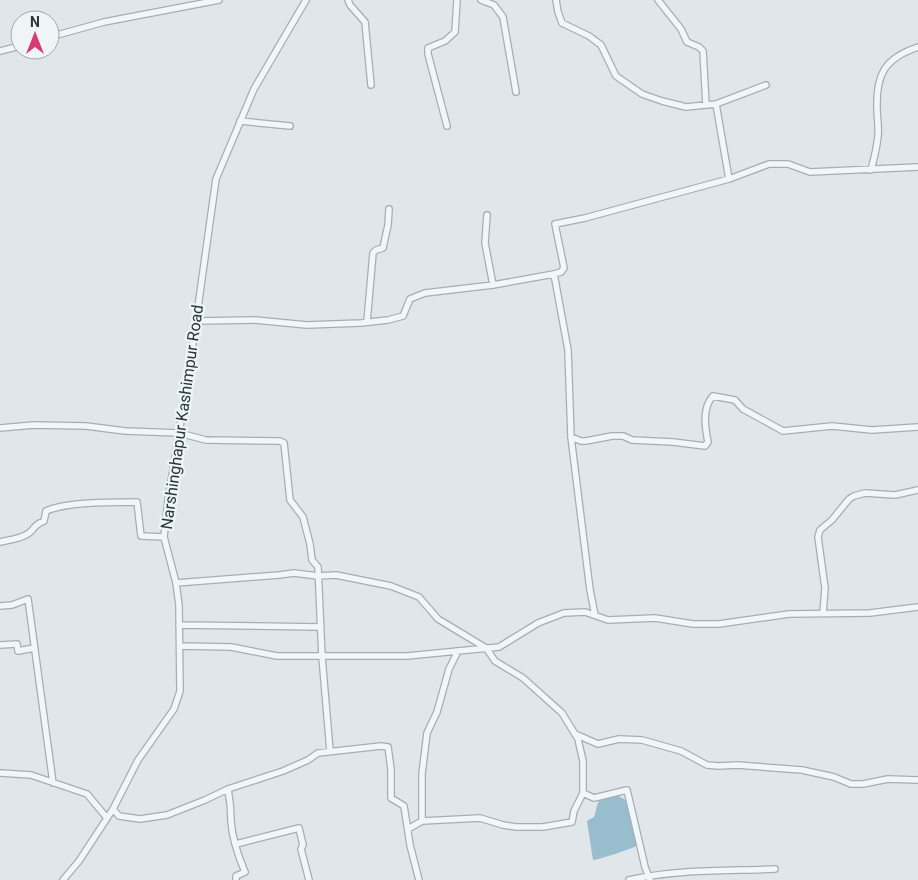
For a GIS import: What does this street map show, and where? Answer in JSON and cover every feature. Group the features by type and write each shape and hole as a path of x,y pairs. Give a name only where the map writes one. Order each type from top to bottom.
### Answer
{"street":[{"path":"60,34 104,22 219,0"},
{"name":"Narshinghapur Kashimpur Road","path":"63,880 79,861 113,809 138,760 174,708 180,691 180,646 176,582 164,537 216,179 254,89 306,0"},
{"path":"348,0 365,22 371,85"},
{"path":"447,126 428,48 445,41 455,32 457,0"},
{"path":"481,0 494,5 503,17 516,92"},
{"path":"556,0 562,23 589,36 601,45 616,76 642,94 686,107 716,104 766,85"},
{"path":"658,0 680,29 687,42 699,47 703,51 706,105"},
{"path":"872,170 878,136 878,82 884,68 890,61 918,46"},
{"path":"716,104 729,179"},
{"path":"240,121 290,126"},
{"path":"196,321 255,320 307,325 388,320 403,316 410,299 425,293 493,285 561,272 564,268 556,232 555,224 558,222 585,218 729,179 775,164 788,164 810,172 918,167"},
{"path":"367,322 373,253 383,248 388,226 389,209"},
{"path":"487,215 485,243 493,285"},
{"path":"554,274 568,350 572,437 590,590 595,615"},
{"path":"572,437 586,441 623,436 632,440 705,446 708,442 705,416 708,401 713,396 735,400 743,409 783,432 832,426 872,430 918,426"},
{"path":"0,428 34,424 86,426 125,431 179,433 206,440 280,441 284,443 290,500 303,517 309,538 312,560 318,567 322,657 330,751"},
{"path":"823,613 825,588 818,537 820,530 854,496 865,493 895,495 918,490"},
{"path":"0,542 19,538 30,532 34,525 44,520 46,511 54,508 137,502 141,536 164,537"},
{"path":"176,582 294,573 318,576 336,575 391,586 419,597 438,619 486,648 495,662 523,678 562,713 578,739 584,761 583,793 574,811 572,822 543,827 516,827 480,818 422,821 408,829"},
{"path":"0,606 12,605 28,600 53,783"},
{"path":"180,646 231,647 278,656 407,656 499,647 538,623 564,613 585,612 608,620 655,618 693,624 719,624 789,614 870,613 918,607"},
{"path":"179,625 321,627"},
{"path":"0,645 17,644 18,651 34,648"},
{"path":"422,821 422,774 427,733 437,712 447,674 458,652"},
{"path":"574,734 598,744 619,739 648,741 681,751 707,765 737,765 802,770 851,784 863,784 888,779 918,780"},
{"path":"113,809 119,816 140,819 167,814 228,789 283,771 308,760 318,753 381,746 388,747 391,769 391,798 404,806 410,845 419,880"},
{"path":"0,773 30,775 87,794 107,818"},
{"path":"228,789 232,812 231,821 239,859 244,872 236,876 236,880"},
{"path":"583,793 594,798 627,790 649,878"},
{"path":"236,844 299,828 303,845 301,849 309,880"},
{"path":"629,880 696,872 775,869"}],"water":[{"path":"611,795 617,795 627,801 637,839 636,846 593,860 587,821 594,817 600,800"}]}
